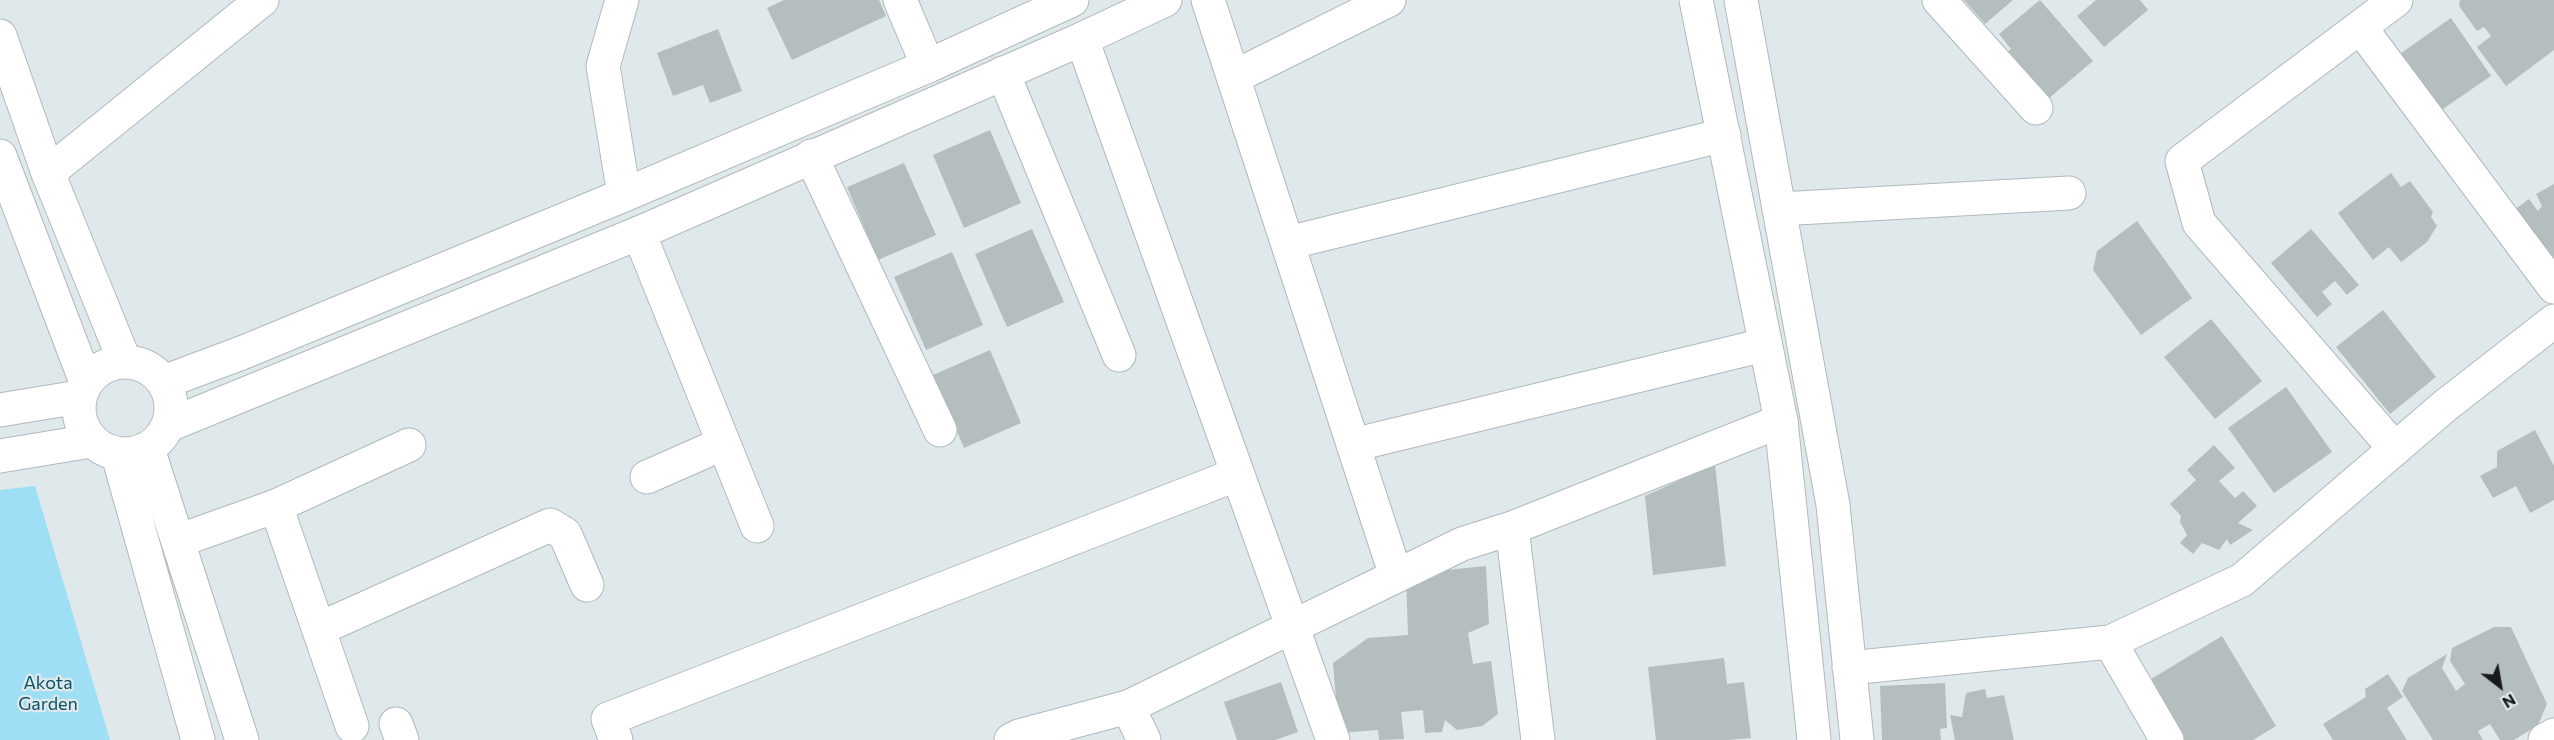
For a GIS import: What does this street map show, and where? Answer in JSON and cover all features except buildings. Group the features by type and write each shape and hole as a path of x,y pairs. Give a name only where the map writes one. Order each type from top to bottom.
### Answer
{"street":[{"path":"48,173 261,0"},
{"path":"622,0 603,66 624,195"},
{"path":"900,0 928,66"},
{"path":"0,456 132,442 639,233 1166,0"},
{"path":"1208,0 1396,576"},
{"path":"1234,77 1389,0"},
{"path":"1696,0 1781,421 1814,740"},
{"path":"1741,0 1833,505 1857,740"},
{"path":"1939,0 2036,108"},
{"path":"2395,449 2199,223 2182,160 2396,0"},
{"path":"164,382 296,331 624,195 928,66 1067,1"},
{"path":"2360,27 2554,287"},
{"path":"0,36 48,173 125,362"},
{"path":"1082,39 1333,740"},
{"path":"1003,73 1119,355"},
{"path":"1288,243 1724,135"},
{"path":"0,156 9,203 83,389"},
{"path":"812,156 940,430"},
{"path":"1779,209 2069,193"},
{"path":"639,233 722,444 757,526"},
{"path":"1849,668 2110,642 2242,580 2446,405 2554,321"},
{"path":"1353,445 1764,345"},
{"path":"132,442 172,410 170,395 164,382 153,371 139,364 125,362 103,368 83,389 78,413 82,427 132,442 178,541 242,740"},
{"path":"0,410 83,389"},
{"path":"1011,740 1128,707 1462,544 1512,528 1781,421"},
{"path":"132,442 198,740"},
{"path":"647,477 722,444"},
{"path":"178,541 276,506 410,446"},
{"path":"616,740 608,719 1238,474"},
{"path":"276,506 352,726"},
{"path":"319,629 550,525 565,534 587,585"},
{"path":"1512,528 1538,740"},
{"path":"2110,642 2167,740"},
{"path":"1128,707 1144,740"},
{"path":"2545,740 2554,735"}],"green space":[{"name":"Akota Garden","path":"35,486 110,740 0,740 0,490"}]}
